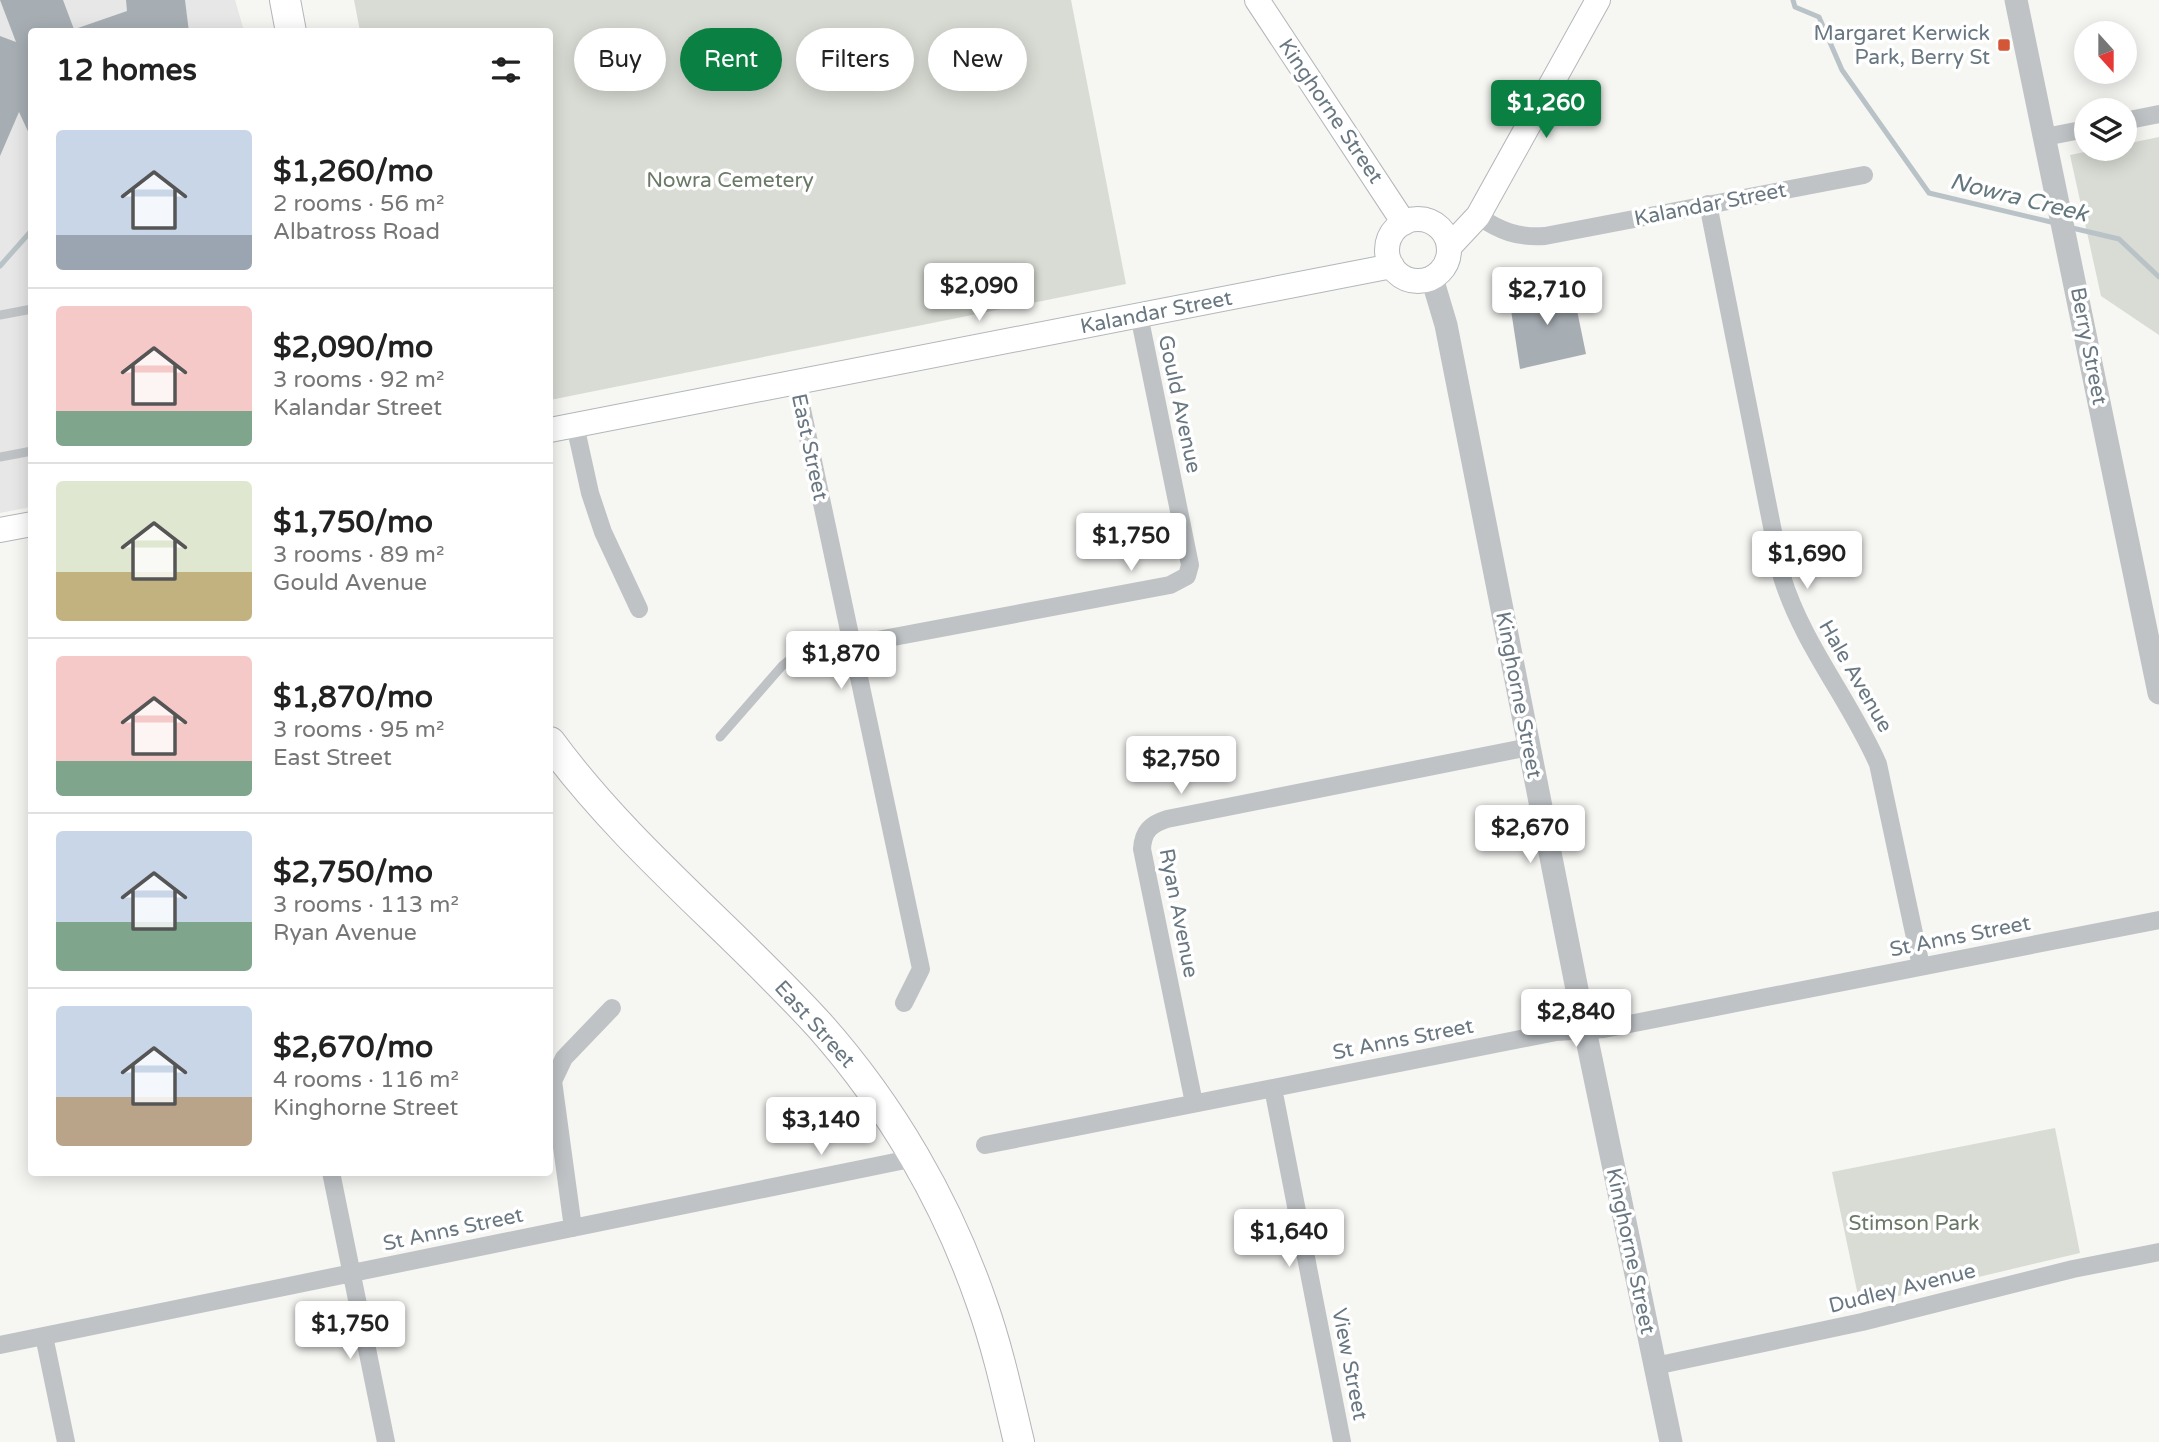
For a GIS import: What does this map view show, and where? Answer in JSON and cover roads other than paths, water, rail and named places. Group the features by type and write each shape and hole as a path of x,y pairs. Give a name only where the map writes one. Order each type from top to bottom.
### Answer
{"highway":[{"path":"285,0 290,28"},
{"name":"East Street","path":"553,746 607,813 820,1026 867,1085 915,1158 956,1238 982,1304 1003,1374 1018,1442"}],"main road":[{"name":"Kinghorne Street","path":"1257,0 1404,223"},
{"path":"1449,247 1443,231 1429,221 1412,220 1404,223 1390,237 1387,247 1392,266 1405,278 1423,281 1432,278 1445,265 1449,247 1478,216 1598,0"},
{"name":"Kalandar Street","path":"553,429 1392,266"},
{"path":"0,530 28,525"},
{"path":"0,547 28,542"}],"street":[{"name":"Berry Street","path":"2016,0 2067,236 2159,693"},
{"path":"2137,118 2159,114"},
{"path":"2045,137 2074,131"},
{"name":"Kalandar Street","path":"1478,216 1508,234 1525,237 1566,233 1864,175"},
{"name":"Hale Avenue","path":"1708,204 1782,577 1805,635 1868,741 1878,764 1921,966"},
{"name":"Kinghorne Street","path":"1432,278 1446,326 1585,1030 1671,1442"},
{"name":"Gould Avenue","path":"850,640 1170,585 1187,576 1190,565 1139,315"},
{"name":"East Street","path":"796,381 921,969 904,1003"},
{"path":"575,425 590,493 603,532 639,608"},
{"name":"Ryan Avenue","path":"1194,1103 1142,849 1145,832 1153,824 1167,818 1529,747"},
{"name":"St Anns Street","path":"985,1146 1566,1030 1616,1027 2159,920"},
{"path":"573,1228 553,1082 564,1058 612,1008"},
{"name":"View Street","path":"1273,1088 1342,1442"},
{"name":"St Anns Street","path":"0,1346 915,1158"},
{"path":"332,1176 386,1442"},
{"name":"Dudley Avenue","path":"1655,1366 1862,1322 2073,1269 2159,1252"},
{"path":"44,1336 65,1442"}],"lane":[{"path":"0,315 28,310"},
{"path":"0,457 28,452"},
{"path":"720,737 782,666 801,650 850,640"}],"waterway":[{"name":"Nowra Creek","path":"1793,0 1795,7 1819,17 1842,70 1929,193 2055,223"},
{"name":"Nowra Creek","path":"2068,227 2119,239 2159,277"},
{"path":"0,266 28,234"}],"place":[{"name":"Margaret Kerwick Park, Berry St","path":"2004,45"}],"park label":[{"name":"Nowra Cemetery","path":"730,180"},
{"name":"Stimson Park","path":"1914,1223"}]}
